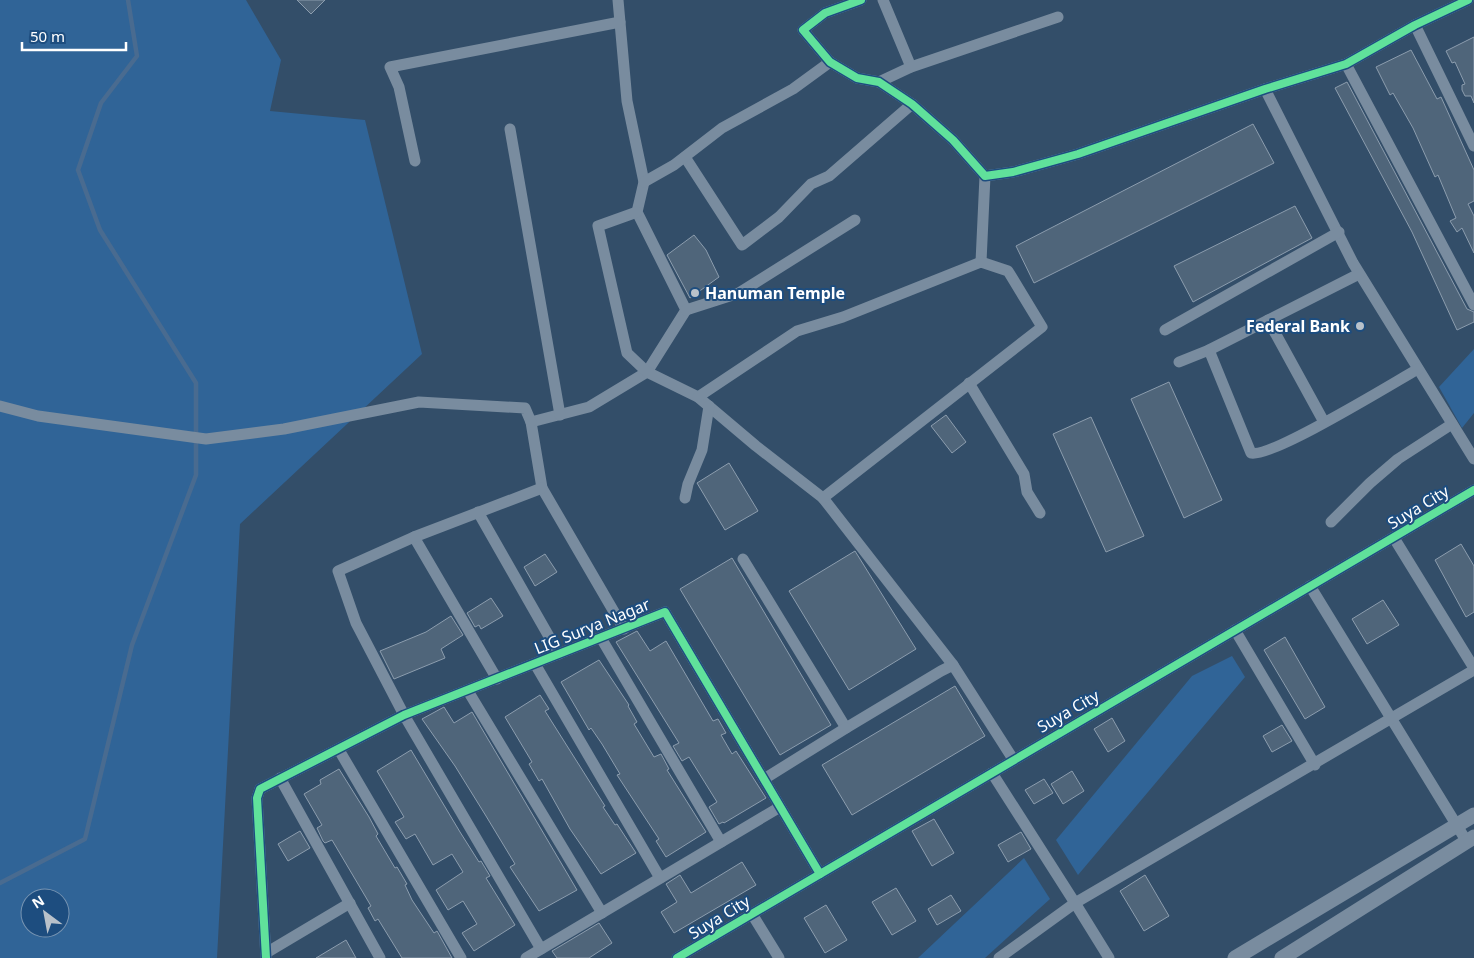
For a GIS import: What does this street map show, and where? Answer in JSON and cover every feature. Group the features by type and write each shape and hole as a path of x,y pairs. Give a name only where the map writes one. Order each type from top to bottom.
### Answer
{"street":[{"path":"618,0 627,101 644,182 637,212 686,310"},
{"path":"861,0 824,13 802,30 830,62 857,78 878,82 912,104 954,140 984,176 982,262"},
{"path":"883,0 911,67"},
{"path":"984,176 1014,172 1078,154 1265,89 1346,64 1416,25 1468,0"},
{"path":"878,82 911,67 1058,17"},
{"path":"415,161 399,87 390,67 620,22"},
{"path":"1416,25 1474,146"},
{"path":"644,182 685,157 722,128 793,89 830,62"},
{"path":"1346,64 1474,305"},
{"path":"1265,89 1359,274 1452,424 1469,441 1474,459"},
{"path":"685,157 742,245 779,217 812,184 829,176 912,104"},
{"path":"510,129 560,415"},
{"path":"637,212 598,226 627,353 647,372 698,397 756,446 823,498 954,666 1013,759"},
{"path":"531,422 588,407 647,372 686,310 738,293 855,220"},
{"path":"1165,330 1339,232"},
{"path":"698,397 797,331 843,317 982,262 1008,271 1042,327 823,498"},
{"path":"1179,362 1208,350 1359,274"},
{"path":"1268,320 1324,422"},
{"path":"1208,350 1251,453 1263,453 1324,422 1418,369"},
{"path":"969,384 1024,474 1027,492 1040,513"},
{"path":"0,406 38,416 206,439 284,429 419,402 525,408 531,422 542,488 624,629"},
{"path":"685,498 688,484 702,450 709,406"},
{"path":"1331,522 1370,482 1398,459 1452,424"},
{"path":"541,949 404,715 356,623 338,571 414,537 542,488"},
{"name":"Suya City","path":"677,958 1474,490"},
{"path":"478,512 559,654"},
{"path":"414,537 497,679"},
{"path":"998,958 1075,904 1393,720 1474,669 1394,538"},
{"path":"743,559 846,728"},
{"path":"1282,958 1470,840 1457,825 1310,586"},
{"name":"LIG Surya Nagar","path":"266,955 257,798 260,789 404,715 666,612 820,874"},
{"path":"1235,630 1315,765"},
{"path":"601,638 721,842"},
{"path":"535,664 660,878"},
{"path":"764,779 941,670 954,666"},
{"path":"468,691 602,913"},
{"path":"339,750 461,958"},
{"path":"992,773 1109,958"},
{"path":"280,778 380,958"},
{"path":"526,958 780,807"},
{"path":"1236,958 1474,814"},
{"path":"266,955 350,903"},
{"path":"752,914 779,958"}],"shaded area":[{"path":"0,0 246,0 281,60 270,111 365,120 422,354 240,524 217,958 0,958"},
{"path":"1474,349 1474,413 1462,428 1439,387"},
{"path":"1232,656 1245,677 1078,875 1056,840 1192,676"},
{"path":"1024,858 1050,899 985,958 918,958"}],"building":[{"path":"297,0 325,0 311,14"},
{"path":"1474,37 1474,103 1471,96 1465,96 1462,85 1465,84 1455,62 1452,63 1446,51"},
{"path":"1411,50 1437,99 1441,97 1474,170 1474,201 1468,204 1474,216 1474,253 1462,228 1457,232 1450,221 1456,218 1438,175 1435,177 1413,128 1393,93 1390,95 1376,67"},
{"path":"1347,82 1467,309 1474,312 1474,322 1457,330 1412,232 1335,88"},
{"path":"1253,124 1274,163 1034,283 1016,246"},
{"path":"1295,206 1312,238 1193,302 1174,266"},
{"path":"694,235 706,250 719,277 690,298 667,255"},
{"path":"1169,382 1222,500 1184,518 1131,399"},
{"path":"946,415 966,442 952,453 931,426"},
{"path":"1091,417 1144,536 1106,552 1053,434"},
{"path":"729,463 758,511 725,530 697,483"},
{"path":"1461,544 1474,566 1474,612 1466,617 1435,560"},
{"path":"855,551 916,649 849,690 789,591"},
{"path":"545,554 557,572 535,586 524,567"},
{"path":"732,558 831,725 780,755 680,589"},
{"path":"491,598 503,616 481,629 479,625 475,627 467,613"},
{"path":"1383,600 1399,625 1367,644 1352,619"},
{"path":"451,616 463,635 441,649 445,658 394,679 380,651 426,632"},
{"path":"637,631 650,651 666,641 713,721 718,719 726,733 721,735 732,754 736,751 766,798 724,823 719,824 709,807 717,802 689,757 682,761 673,746 679,743 616,642"},
{"path":"1285,637 1325,707 1305,719 1264,650"},
{"path":"599,660 629,705 637,722 634,724 654,757 661,754 669,769 667,770 706,832 666,857 656,841 659,839 617,775 620,774 602,744 591,728 589,730 561,682"},
{"path":"955,686 985,736 852,815 822,765"},
{"path":"540,695 549,709 545,711 605,806 603,807 636,853 601,874 570,829 542,779 539,781 529,764 532,762 505,717"},
{"path":"444,707 454,723 472,712 577,890 539,911 510,867 515,864 486,816 455,766 422,719"},
{"path":"1112,718 1125,741 1108,752 1094,729"},
{"path":"1282,725 1292,741 1272,752 1263,736"},
{"path":"411,750 460,832 490,876 486,878 515,925 474,951 462,933 477,924 463,901 448,910 436,890 463,872 452,854 433,865 415,834 406,839 395,822 404,817 377,771"},
{"path":"339,769 369,817 378,834 376,836 407,884 405,885 412,900 434,933 437,931 452,958 402,958 378,919 375,921 368,908 371,906 332,840 325,843 323,841 317,828 322,825 304,794 321,784 320,780"},
{"path":"1072,771 1084,791 1063,804 1051,784"},
{"path":"1044,779 1053,793 1034,804 1025,790"},
{"path":"934,819 954,853 932,866 912,831"},
{"path":"300,831 310,848 288,861 278,844"},
{"path":"1021,832 1031,849 1008,862 998,845"},
{"path":"742,862 756,885 674,933 661,912 677,902 666,884 680,875 691,893"},
{"path":"1145,875 1169,916 1144,931 1120,891"},
{"path":"896,888 916,921 892,935 872,902"},
{"path":"951,895 961,911 937,925 928,909"},
{"path":"826,905 847,940 825,953 804,918"},
{"path":"599,923 612,943 589,958 557,958 552,951"},
{"path":"346,940 356,958 316,958"}],"waterway":[{"path":"0,883 85,839 132,645 196,475 196,383 100,230 78,170 101,103 137,56 128,0"}],"cycle path":[{"path":"861,0 825,13 803,30 830,62 857,78 879,82 912,104 953,140 985,176 1013,172 1078,154 1265,89 1346,64 1415,25 1468,0"},
{"path":"677,958 1474,490"},
{"path":"266,958 257,798 260,789 404,715 665,612 820,874"}],"place":[{"name":"Hanuman Temple","path":"695,293"},
{"name":"Federal Bank","path":"1360,326"}]}
